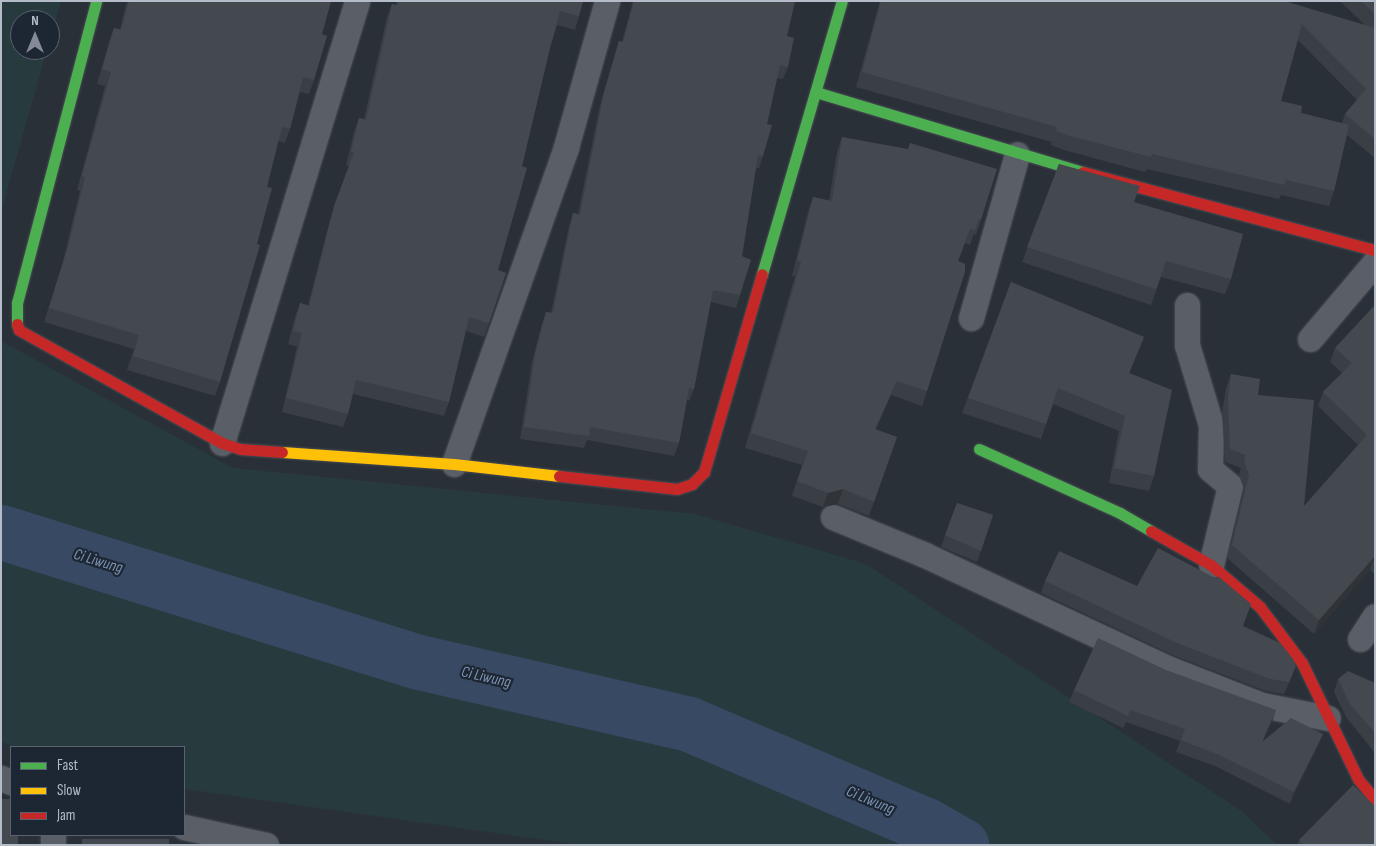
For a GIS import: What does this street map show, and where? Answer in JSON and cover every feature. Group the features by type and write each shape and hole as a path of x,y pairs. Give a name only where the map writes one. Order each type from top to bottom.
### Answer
{"street":[{"path":"96,1 17,302 15,316 19,330 222,443 258,452 454,464 677,489 692,484 704,472 842,1"},
{"path":"222,443 357,1"},
{"path":"454,464 566,147 607,1"},
{"path":"816,92 1017,154 1375,250"},
{"path":"971,318 1017,154"},
{"path":"1310,339 1375,262"},
{"path":"1187,305 1187,345 1211,424 1210,469 1230,486 1211,565"},
{"path":"979,449 1120,513 1211,565 1260,607 1302,663 1358,779 1375,800"},
{"path":"833,517 942,563 1167,668 1262,705 1328,718"},
{"path":"1360,639 1375,616"},
{"path":"185,827 266,845"}],"green space":[{"path":"1,1 61,1 59,10 10,10 10,60 44,60 1,212"},
{"path":"1,341 233,468 695,514 866,564 1243,812 1277,845 580,845 185,789 185,746 11,746 1,742"}],"building":[{"path":"129,1 331,1 322,34 327,36 314,80 303,77 290,129 282,127 267,187 272,188 257,244 260,245 220,382 133,356 139,335 49,308 68,247 85,177 82,176 111,72 102,69 114,28 121,30"},
{"path":"398,1 583,1 579,16 560,11 522,166 527,168 498,270 506,273 489,323 469,317 449,402 356,380 348,414 286,398 302,333 293,331 300,303 309,306 334,206 354,152 351,152 359,118 366,120 392,4 397,5"},
{"path":"634,1 795,1 787,36 794,38 788,67 780,65 767,124 772,125 763,156 758,155 742,256 751,260 740,295 713,290 694,389 689,388 679,443 590,427 589,436 524,427 536,350 546,312 553,313 573,213 580,215 604,93 619,41 623,42"},
{"path":"881,1 1284,1 1375,28 1375,139 1345,114 1366,89 1302,24 1281,101 1302,106 1301,113 1349,125 1334,191 1286,180 1284,185 1152,154 1151,157 1070,136 1056,131 1057,127 862,72"},
{"path":"1361,1 1375,1 1375,14"},
{"path":"842,137 908,149 910,143 997,169 981,220 979,219 975,230 970,229 958,261 965,264 965,272 927,391 897,381 875,429 897,437 874,502 843,489 828,493 797,481 808,451 751,433 801,262 797,261 813,197 832,201"},
{"path":"1059,164 1140,186 1134,202 1243,234 1231,279 1166,261 1156,289 1027,247"},
{"path":"1011,282 1144,337 1129,373 1172,390 1154,476 1114,468 1125,416 1058,388 1046,424 968,398"},
{"path":"1375,305 1375,556 1319,620 1232,545 1249,475 1244,461 1246,455 1230,449 1228,399 1231,374 1260,379 1258,395 1314,400 1304,506 1367,435 1323,392 1352,363 1335,348"},
{"path":"957,503 993,515 981,551 945,535"},
{"path":"1158,548 1217,579 1218,576 1251,604 1243,626 1280,643 1293,659 1296,666 1289,682 1270,679 1177,643 1045,581 1059,551 1137,586"},
{"path":"1098,638 1166,670 1276,710 1262,742 1291,718 1323,734 1294,792 1219,755 1181,740 1185,729 1130,710 1128,716 1074,690"},
{"path":"1348,671 1375,683 1375,733 1350,704 1338,679"},
{"path":"1353,785 1375,806 1375,845 1304,845 1299,840"},
{"path":"1,799 10,799 10,836 18,836 18,845 1,845"},
{"path":"82,839 169,839 169,845 82,845"}],"waterway":[{"name":"Ci Liwung","path":"1,532 419,662 689,724 924,824 961,845"}],"traffic: fast":[{"path":"17,324 17,303 96,1"},
{"path":"762,274 842,1"},
{"path":"816,92 1083,172"},
{"path":"979,449 1120,513 1151,531"}],"traffic: slow":[{"path":"282,452 454,464 559,476"}],"traffic: jam":[{"path":"1083,172 1375,250"},
{"path":"559,476 677,489 692,484 704,472 762,274"},
{"path":"17,324 19,330 222,443 240,449 282,452"},
{"path":"1151,531 1211,565 1260,607 1302,663 1358,779 1375,799"}]}
